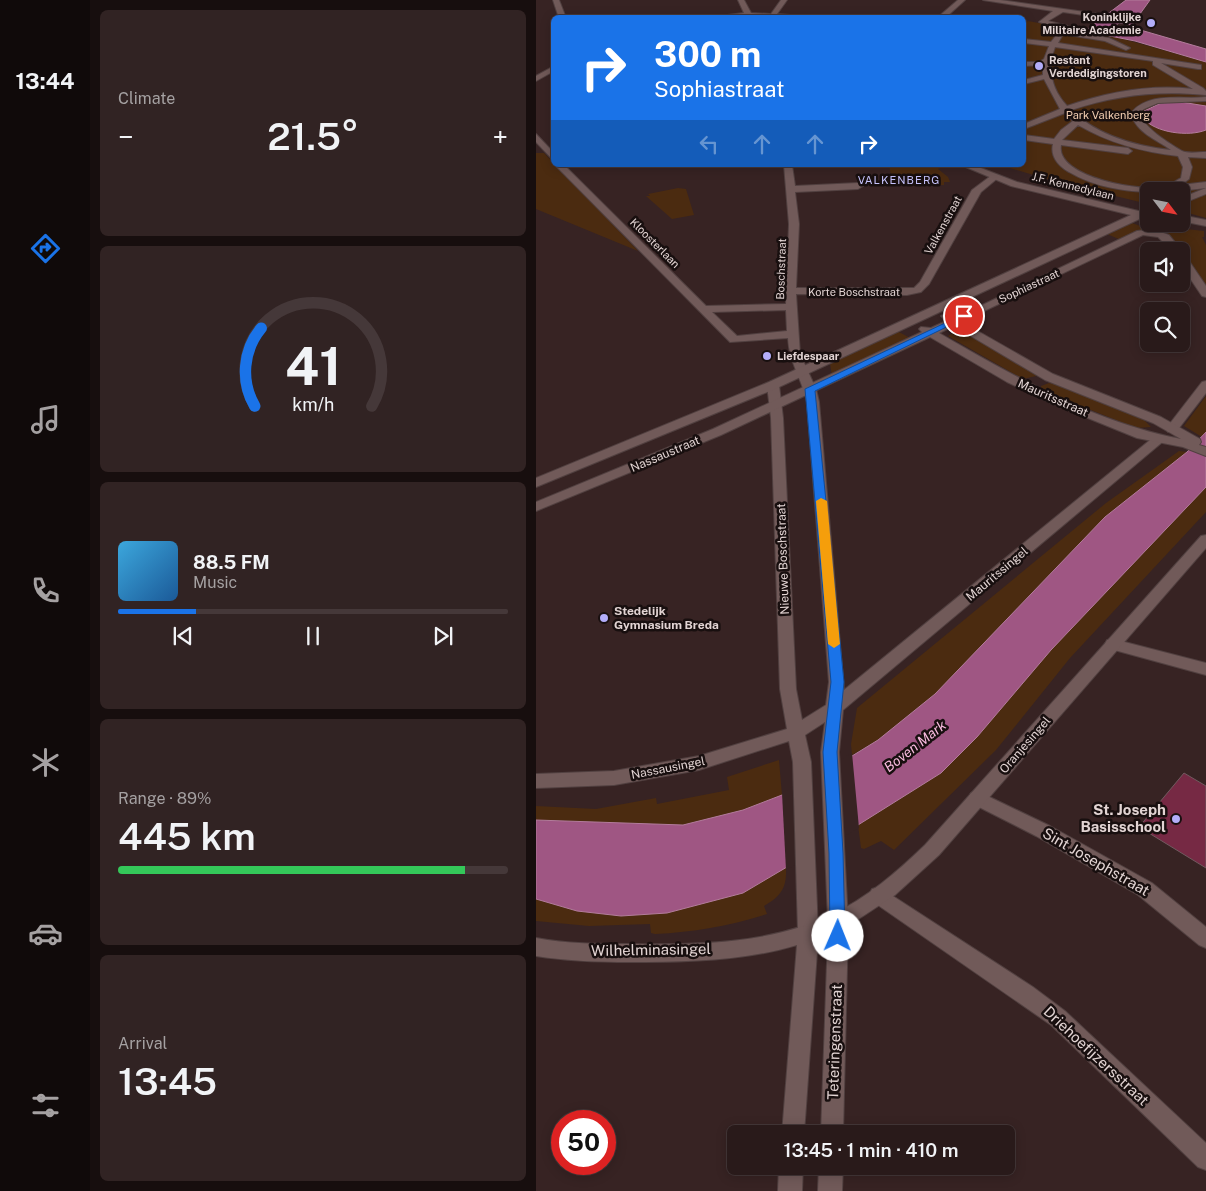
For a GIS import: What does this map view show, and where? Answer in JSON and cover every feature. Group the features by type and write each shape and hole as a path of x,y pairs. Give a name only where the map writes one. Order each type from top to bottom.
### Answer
{"street":[{"path":"556,0 563,15"},
{"path":"741,0 744,9 750,15"},
{"path":"773,15 784,0"},
{"path":"944,15 962,0"},
{"path":"986,0 1063,10 1091,25 1107,40 1148,54 1203,69"},
{"path":"1034,0 1075,5 1056,12 1042,22 1064,29 1091,25"},
{"path":"720,8 744,9"},
{"path":"1064,29 1054,44 1048,60 1046,73 1054,94 1065,109 1078,121 1111,139 1160,151 1206,155"},
{"path":"1107,40 1135,46"},
{"path":"1026,41 1148,54 1206,93 1171,88 1146,89 1105,97 1065,109 1026,126"},
{"path":"1026,63 1036,64 1048,60"},
{"path":"1026,64 1046,73"},
{"path":"536,74 551,67"},
{"path":"536,78 551,68"},
{"path":"1026,81 1046,73"},
{"path":"1183,182 1187,176 1187,165 1182,154 1138,124 1135,113 1142,106 1155,102 1206,99"},
{"path":"1078,121 1061,135 1057,143 1056,151 1060,160 1069,168 1085,177 1127,188 1140,189"},
{"path":"536,137 545,149"},
{"path":"1026,138 1131,151 1160,151"},
{"name":"Kloosterlaan","path":"561,167 733,340 793,334"},
{"name":"Boschstraat","path":"788,167 792,189 795,236 791,291 794,354 803,372"},
{"name":"J.F. Kennedylaan","path":"972,167 1140,213"},
{"name":"J.F. Kennedylaan","path":"985,167 999,175"},
{"name":"Valkenstraat","path":"917,290 924,284 977,190 999,175"},
{"path":"1190,187 1206,185"},
{"path":"792,189 858,186"},
{"path":"1190,197 1206,191"},
{"name":"Sophiastraat","path":"788,379 1140,216"},
{"path":"1190,220 1203,224"},
{"path":"1190,223 1203,224"},
{"name":"Sophiastraat","path":"793,397 1140,233 1157,232 1166,237 1170,242"},
{"path":"1190,270 1206,294"},
{"name":"Korte Boschstraat","path":"791,291 906,292 917,290"},
{"path":"703,309 792,307"},
{"name":"Mauritsstraat","path":"936,310 1049,377 1157,420 1206,452"},
{"name":"Mauritsstraat","path":"910,323 932,332 1028,388 1141,434 1206,446"},
{"path":"794,1125 823,927 836,853 830,752 837,682 810,389 803,372"},
{"path":"1028,388 1049,377"},
{"name":"Nassaustraat","path":"536,483 788,379"},
{"name":"Nieuwe Boschstraat","path":"773,385 776,405 788,689 802,762 806,866 823,927"},
{"name":"Mauritssingel","path":"834,708 1172,429 1206,386"},
{"name":"Nassaustraat","path":"536,507 793,397"},
{"name":"Oranjesingel","path":"823,927 879,895 924,858 1206,539"},
{"path":"1113,644 1206,669"},
{"path":"796,733 834,708"},
{"name":"Nassausingel","path":"536,781 595,780 675,768 796,733"},
{"name":"Sint Josephstraat","path":"977,798 1043,831 1145,889 1206,939"},
{"name":"Driehoefijzersstraat","path":"879,895 917,923 1026,994 1058,1018 1206,1159"},
{"name":"Wilhelminasingel","path":"536,947 564,951 681,953 770,943 823,927"},
{"name":"Teteringenstraat","path":"823,927 832,1125"},
{"path":"790,1191 791,1175"},
{"path":"830,1191 831,1175"}],"green space":[{"name":"Park Valkenberg","path":"1028,21 1123,39 1206,62 1206,218 1190,214 1190,182 1140,182 1140,202 1050,180 1007,167 1026,167 1026,74 1028,74 1026,73 1026,22"},
{"path":"536,153 544,153 551,160 551,167 557,167 638,251 536,209"},
{"path":"889,167 944,167 938,169 948,177 950,182 944,182 944,185 893,186"},
{"path":"678,188 686,189 694,215 672,219 646,196 650,196 648,194"},
{"path":"1132,223 1140,226 1140,231 1121,240 1107,234"},
{"path":"1190,229 1204,231 1204,237 1202,237 1206,245 1206,288 1190,265 1190,242 1174,242 1168,233 1190,232"},
{"path":"960,329 1036,374 1036,376 1023,379 948,336"},
{"path":"897,331 912,339 832,377 830,363"},
{"path":"1049,383 1057,384 1144,420 1151,427 1136,428 1041,390 1041,386"},
{"path":"1206,396 1206,432 1202,437 1184,426"},
{"path":"1179,451 1187,452 1105,517 935,694 878,740 852,755 851,744 857,708 1106,503"},
{"path":"1206,487 1206,512 1070,658 996,750 894,850 881,841 864,849 861,848 858,825 941,773 977,737 1051,650"},
{"path":"779,760 782,795 743,810 683,825 536,820 536,806 596,809 656,798 657,804 729,790 727,777"},
{"path":"786,867 782,891 775,899 764,906 767,914 726,925 684,932 655,934 651,933 650,924 589,926 536,921 536,899 577,911 743,893"}],"water":[{"path":"1126,0 1150,0 1132,25 1119,23 1109,29 1130,33 1137,29 1206,49 1206,62 1135,41 1085,31"},
{"path":"1181,102 1206,106 1206,130 1191,133 1173,132 1156,127 1143,118 1144,111 1161,103"},
{"name":"Boven Mark","path":"1206,432 1206,487 1051,650 977,737 941,773 743,893 667,913 621,916 577,911 536,899 536,820 683,825 743,810 782,795 878,740 935,694 1105,517 1187,452"}],"pier":[{"path":"852,753 859,828 786,870 782,793"}],"building":[{"name":"St. Joseph Basisschool","path":"1184,773 1206,786 1206,868 1139,827"}],"slow traffic":[{"path":"821,501 834,644"}],"place":[{"name":"Koninklijke Militaire Academie","path":"1151,23"},
{"name":"Restant Verdedigingstoren","path":"1039,66"},
{"name":"Liefdespaar","path":"767,356"},
{"name":"Stedelijk Gymnasium Breda","path":"604,618"},
{"name":"St. Joseph Basisschool","path":"1176,819"}],"district":[{"name":"VALKENBERG","path":"899,180"}],"route":[{"path":"838,936 836,853 830,752 837,682 813,402 810,389 964,316"}]}
